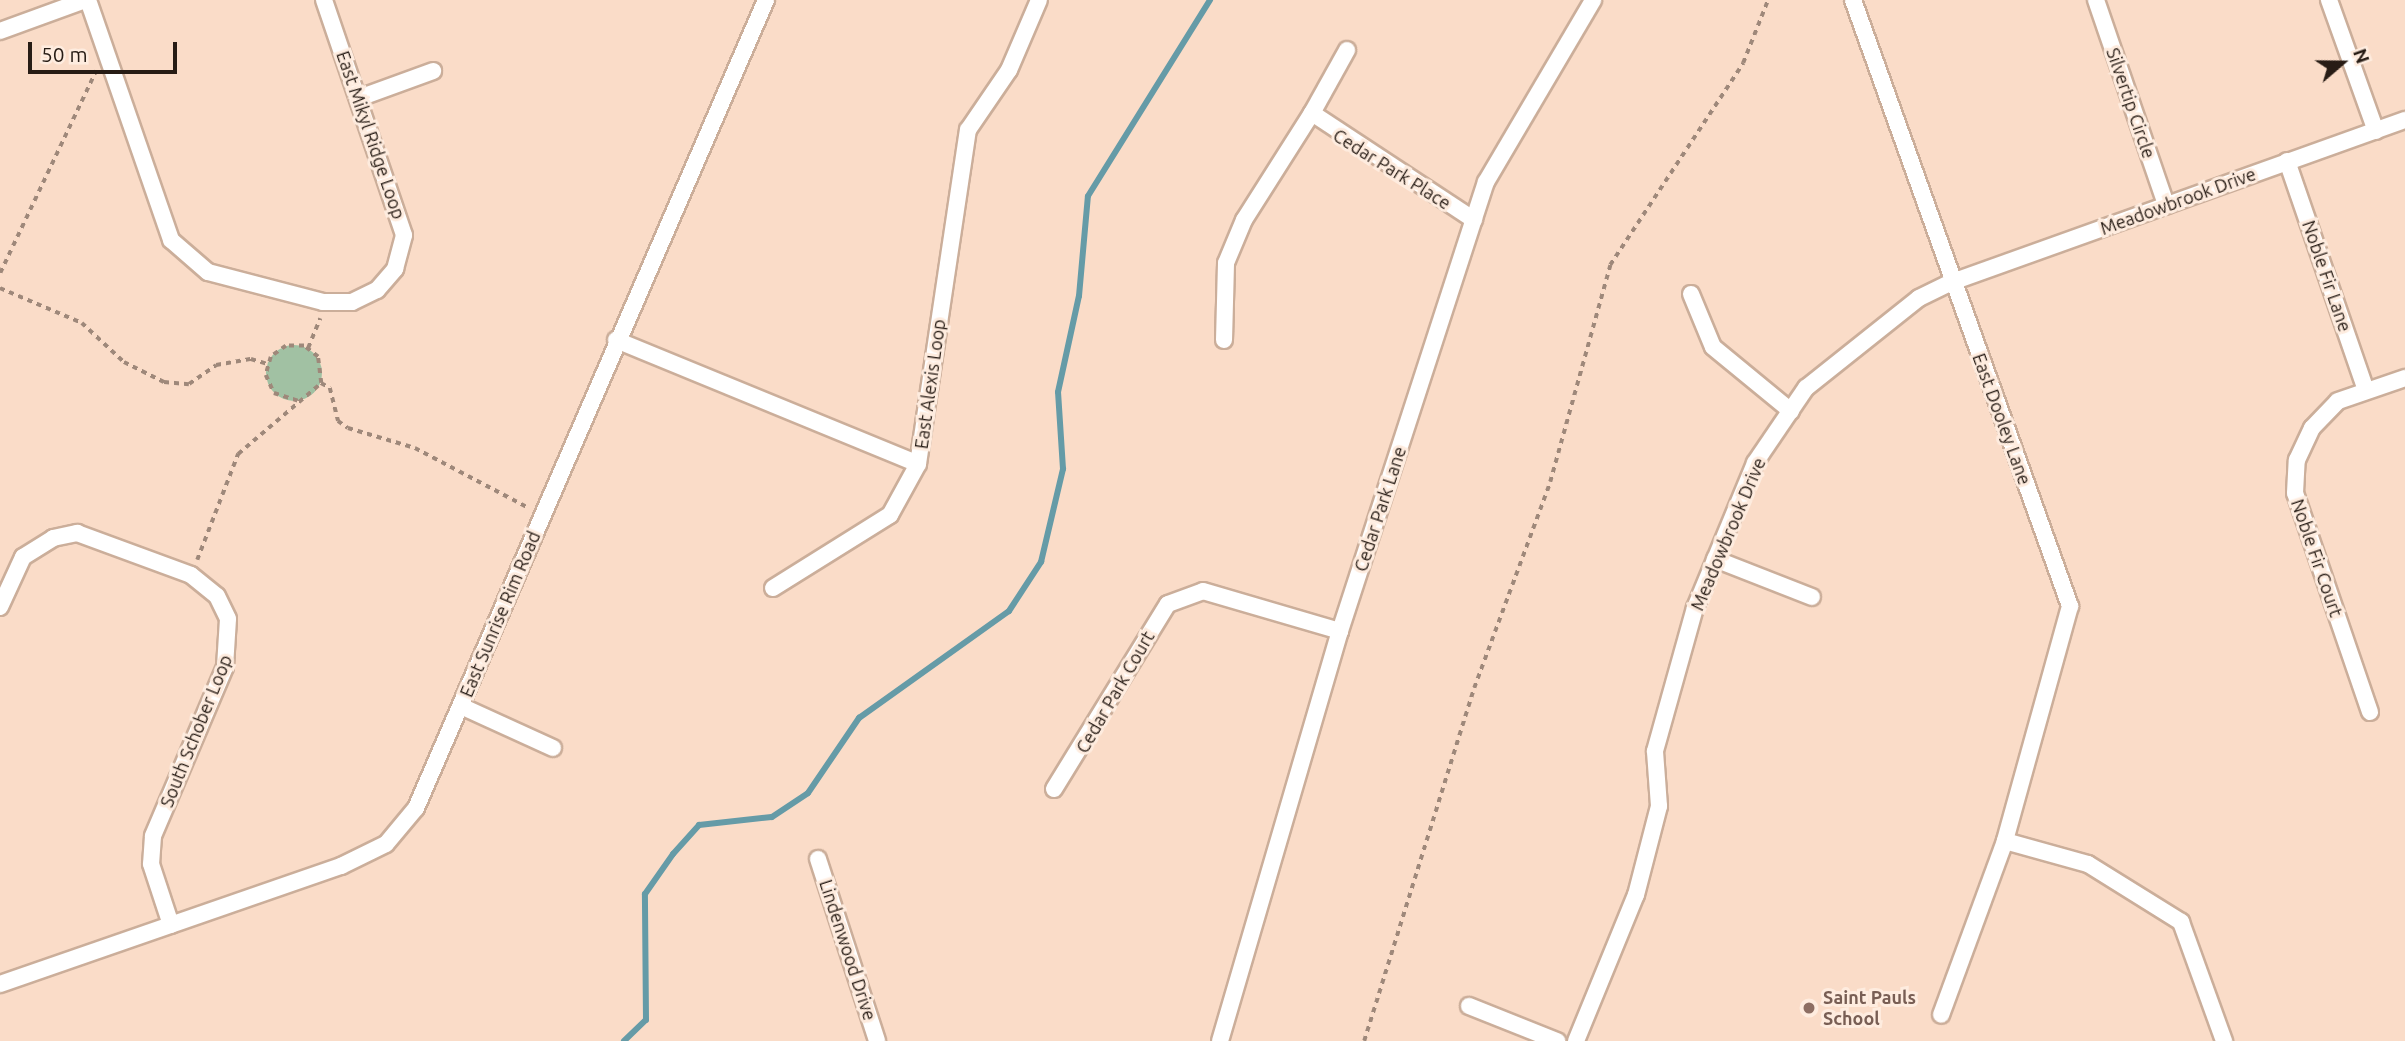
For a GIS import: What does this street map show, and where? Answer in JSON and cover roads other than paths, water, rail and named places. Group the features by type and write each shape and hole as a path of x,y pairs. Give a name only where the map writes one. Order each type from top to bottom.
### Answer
{"street":[{"path":"0,31 86,0"},
{"name":"East Mikyl Ridge Loop","path":"86,0 172,240 208,272 323,303 352,302 377,290 395,269 404,235 324,0"},
{"name":"East Sunrise Rim Road","path":"0,984 171,925 386,844 416,808 766,0"},
{"name":"East Alexis Loop","path":"617,340 918,464 968,130 1009,70 1039,0"},
{"name":"Cedar Park Lane","path":"1220,1041 1340,631 1486,182 1593,0"},
{"name":"East Dooley Lane","path":"1853,0 2070,606 2068,633 2005,841 1941,1015"},
{"name":"Silvertip Circle","path":"2096,0 2166,205"},
{"path":"2329,0 2376,131"},
{"path":"1224,340 1226,263 1244,220 1312,113 1348,50"},
{"path":"359,98 433,71"},
{"name":"Cedar Park Place","path":"1312,113 1474,220"},
{"name":"Meadowbrook Drive","path":"1576,1041 1636,895 1659,806 1655,751 1716,559 1755,463 1791,411 1857,343 1952,282 2405,120"},
{"name":"Noble Fir Lane","path":"2287,161 2366,391"},
{"path":"1691,294 1713,347 1791,411"},
{"name":"Noble Fir Court","path":"2370,712 2295,492 2297,460 2312,428 2338,401 2405,378"},
{"path":"774,588 890,515 918,464"},
{"name":"South Schober Loop","path":"0,607 23,557 53,538 77,533 191,575 217,596 230,644 153,836 151,864 171,925"},
{"path":"1716,559 1812,597"},
{"name":"Cedar Park Court","path":"1054,789 1168,604 1203,591 1340,631"},
{"path":"461,706 553,748"},
{"path":"2005,841 2088,864 2181,922 2224,1041"},
{"name":"Lindenwood Drive","path":"818,859 877,1041"},
{"path":"1469,1006 1556,1041"}],"waterway":[{"path":"624,1041 646,1020 645,894 673,854 699,825 772,817 808,793 859,718 1009,611 1041,562 1063,469 1058,392 1079,296 1088,196 1210,0"}],"place":[{"name":"Saint Pauls School","path":"1809,1008"}]}
